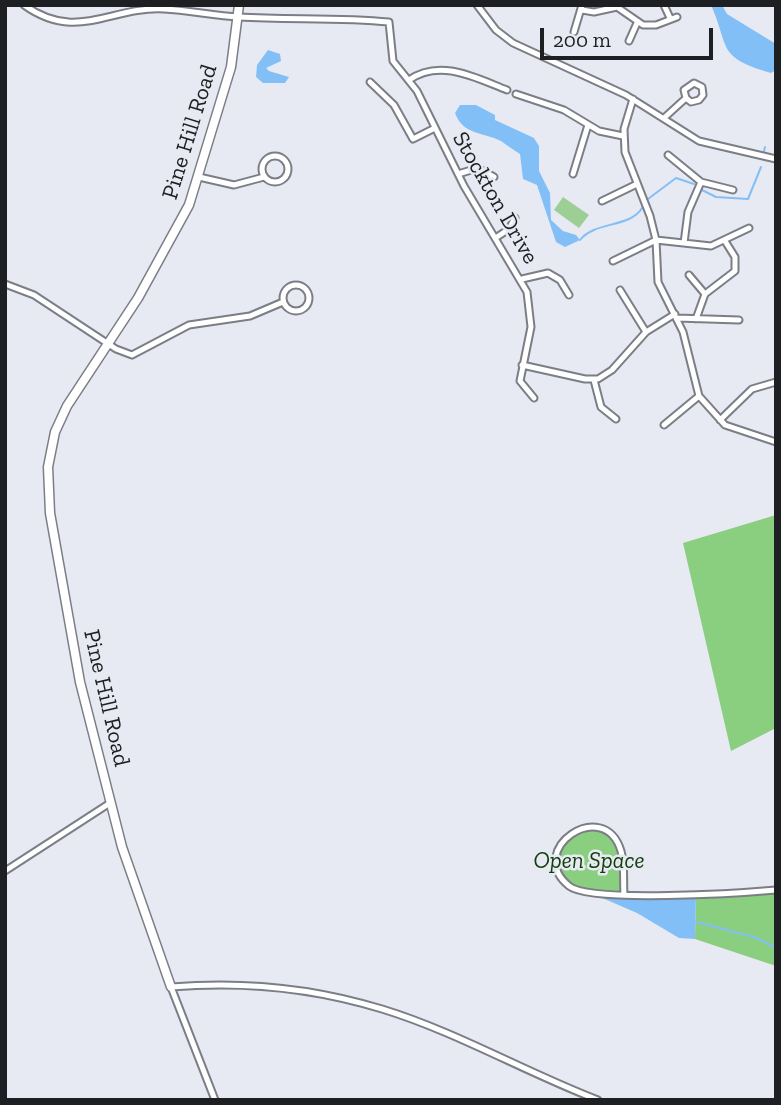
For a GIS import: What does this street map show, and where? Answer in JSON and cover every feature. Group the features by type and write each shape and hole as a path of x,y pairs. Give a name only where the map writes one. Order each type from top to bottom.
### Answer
{"street":[{"path":"24,5 47,18 74,23 164,7 239,17"},
{"name":"Pine Hill Road","path":"171,987 110,803 75,660 50,513 48,480 51,446 59,424 77,390 176,234 199,177 231,67 239,5"},
{"path":"477,5 496,30 513,43 633,99 706,144 776,159"},
{"path":"664,5 670,18"},
{"path":"574,32 582,8 594,12 617,6 637,23 656,25 677,17"},
{"name":"Stockton Drive","path":"239,17 314,16 389,22 393,61 409,80 458,174 522,279 530,301 531,318 520,381 534,398"},
{"path":"629,41 637,23"},
{"path":"409,80 423,72 442,69 507,90"},
{"path":"370,82 394,105 413,139 435,128"},
{"path":"516,94 564,110 588,125 623,136"},
{"path":"664,118 686,98"},
{"path":"633,99 623,136 625,152 656,240 658,282 687,343 698,396 720,420 733,429 776,442"},
{"path":"573,174 588,125"},
{"path":"668,155 701,182 733,190"},
{"path":"199,177 234,185 264,177 274,182 284,178 288,169 285,161 277,157 265,161 262,169 264,177"},
{"path":"458,174 478,168 494,177"},
{"path":"684,243 688,212 701,182"},
{"path":"602,201 637,184"},
{"path":"496,237 509,229 515,218"},
{"path":"613,261 656,240 711,246 748,228"},
{"path":"696,319 705,294 735,271 735,257 725,241"},
{"path":"522,279 548,273 560,280 569,295"},
{"path":"689,275 705,294"},
{"path":"5,284 43,300 128,355 136,355 189,325 250,316 283,302"},
{"path":"292,285 304,287 309,295 308,303 297,311 289,309 283,302 283,294 292,285"},
{"path":"620,290 646,332"},
{"path":"522,365 594,380 612,370 646,332 676,316 739,320"},
{"path":"594,380 601,407 616,419"},
{"path":"720,420 752,389 776,382"},
{"path":"664,425 698,396"},
{"path":"5,871 110,803"},
{"path":"624,894 621,852 609,834 589,828 573,832 565,838 556,858 557,869 565,883 584,893 624,894 776,890"},
{"path":"215,1100 171,987 223,985 283,988 369,1006 458,1038 598,1100"}],"green space":[{"path":"563,197 589,215 579,228 554,210"},
{"path":"776,515 776,728 731,751 683,543"},
{"name":"Open Space","path":"594,828 612,840 617,847 622,864 624,894 584,893 562,879 556,858 569,835"},
{"name":"Open Space","path":"776,890 776,966 695,939 696,893"}],"water":[{"path":"711,5 722,5 727,14 776,44 776,70 771,73 741,62 733,56 724,41"},
{"path":"268,50 280,54 281,61 266,68 289,77 285,83 263,83 256,77 257,65"},
{"path":"460,105 476,105 495,115 495,120 534,138 539,146 539,171 550,193 551,220 563,231 576,235 580,240 565,247 556,242 537,185 523,179 520,154 501,141 474,132 463,125 455,113"},
{"path":"696,893 695,939 679,938 637,913 593,894"}],"waterway":[{"path":"764,151 765,147"},
{"path":"702,190 716,197 748,199 761,167"},
{"path":"648,199 676,178 694,184"},
{"path":"580,240 594,230 629,219 642,208"},
{"path":"693,921 757,938 776,948"}]}
